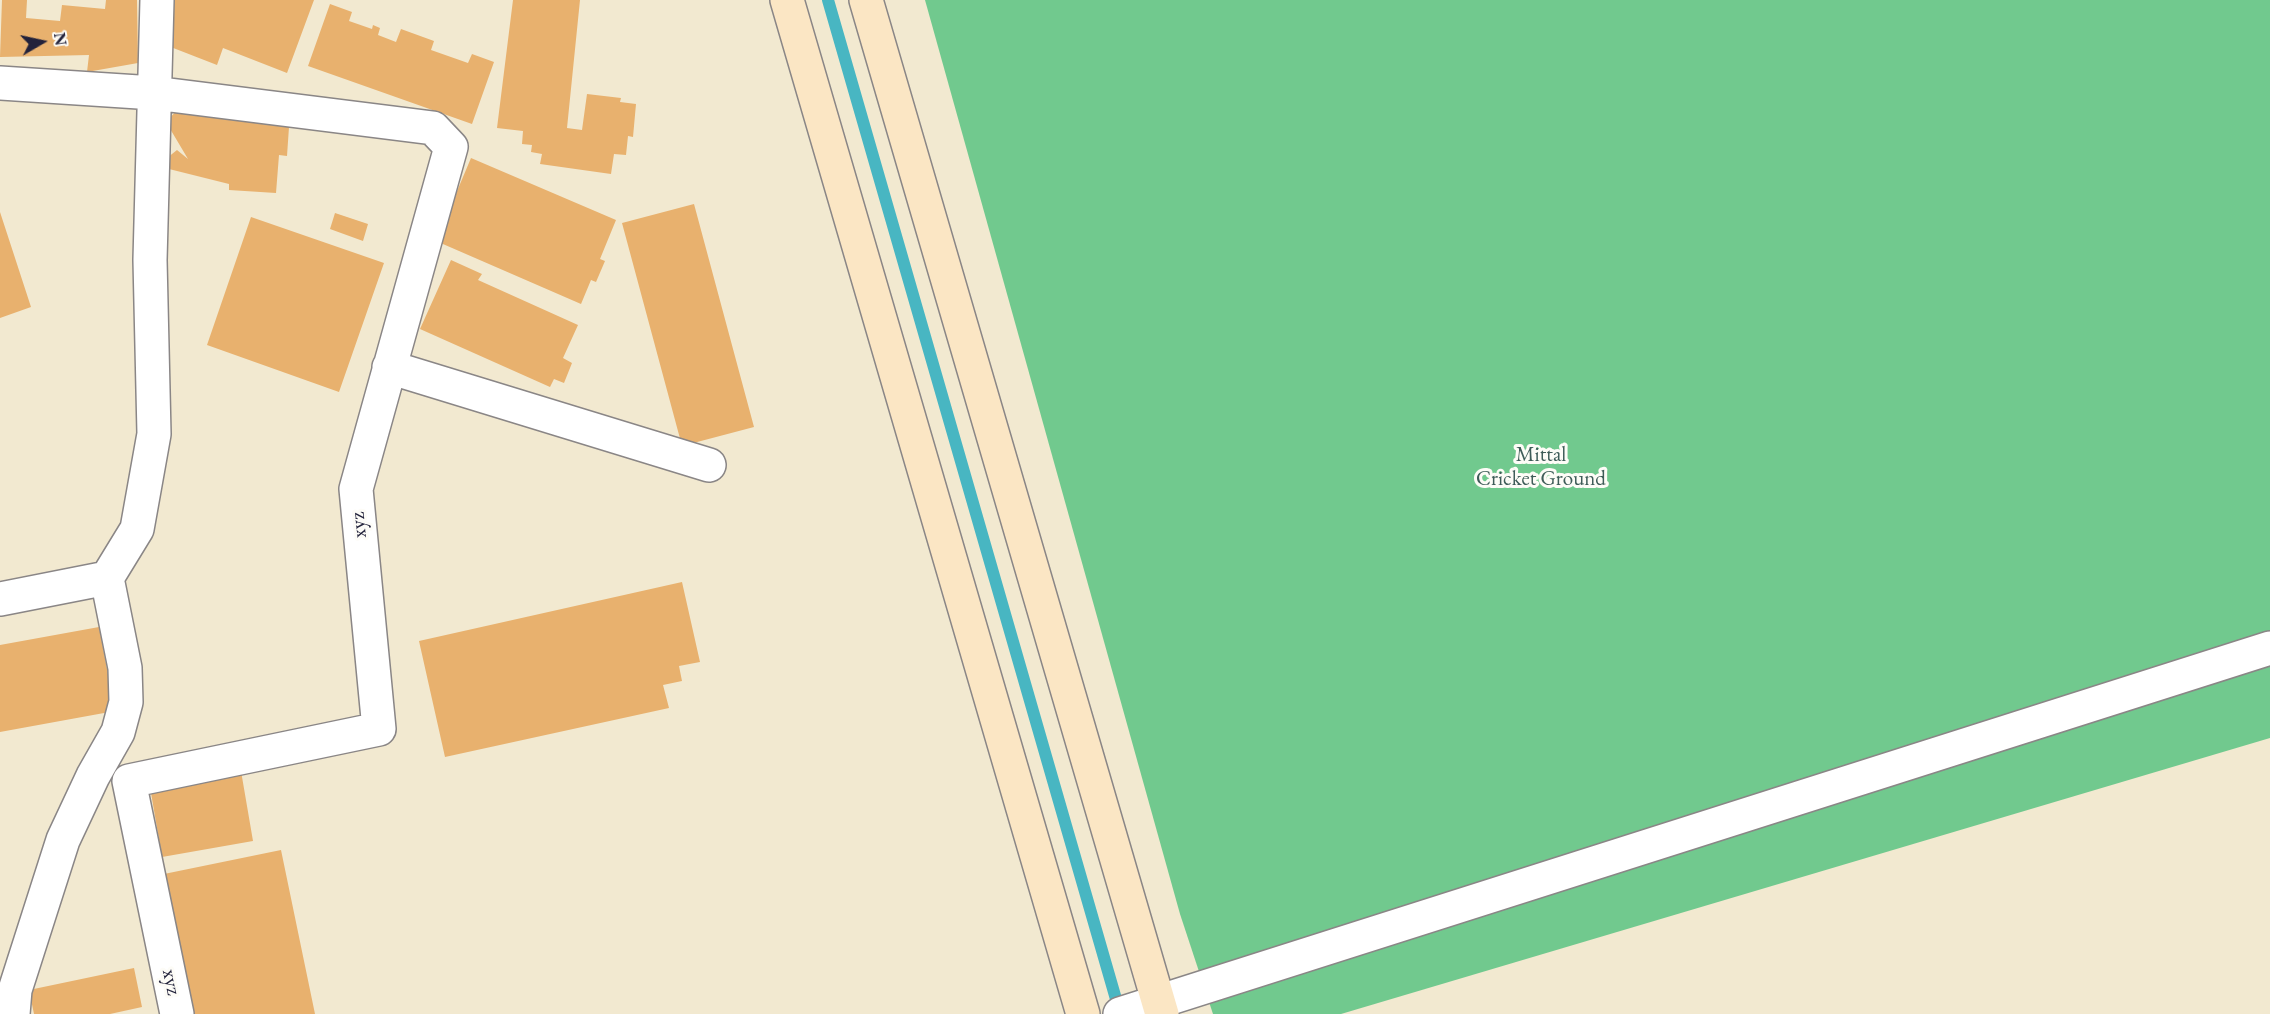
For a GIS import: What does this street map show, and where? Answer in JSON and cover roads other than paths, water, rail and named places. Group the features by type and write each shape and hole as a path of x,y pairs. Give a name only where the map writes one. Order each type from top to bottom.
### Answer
{"street":[{"path":"13,1014 15,990 63,840 93,777 118,732 126,702 125,668 107,578 137,529 154,434 150,260 157,0"},
{"path":"787,0 1083,1014"},
{"path":"866,0 1144,1010 2270,648"},
{"path":"0,83 154,93"},
{"name":"xyz","path":"154,93 433,128 451,147 356,489 379,729 129,781 177,1014"},
{"path":"389,367 709,465"},
{"path":"0,599 107,578"}],"waterway":[{"path":"828,0 1120,1013"}],"park label":[{"name":"Mittal Cricket Ground","path":"1541,467"}]}
